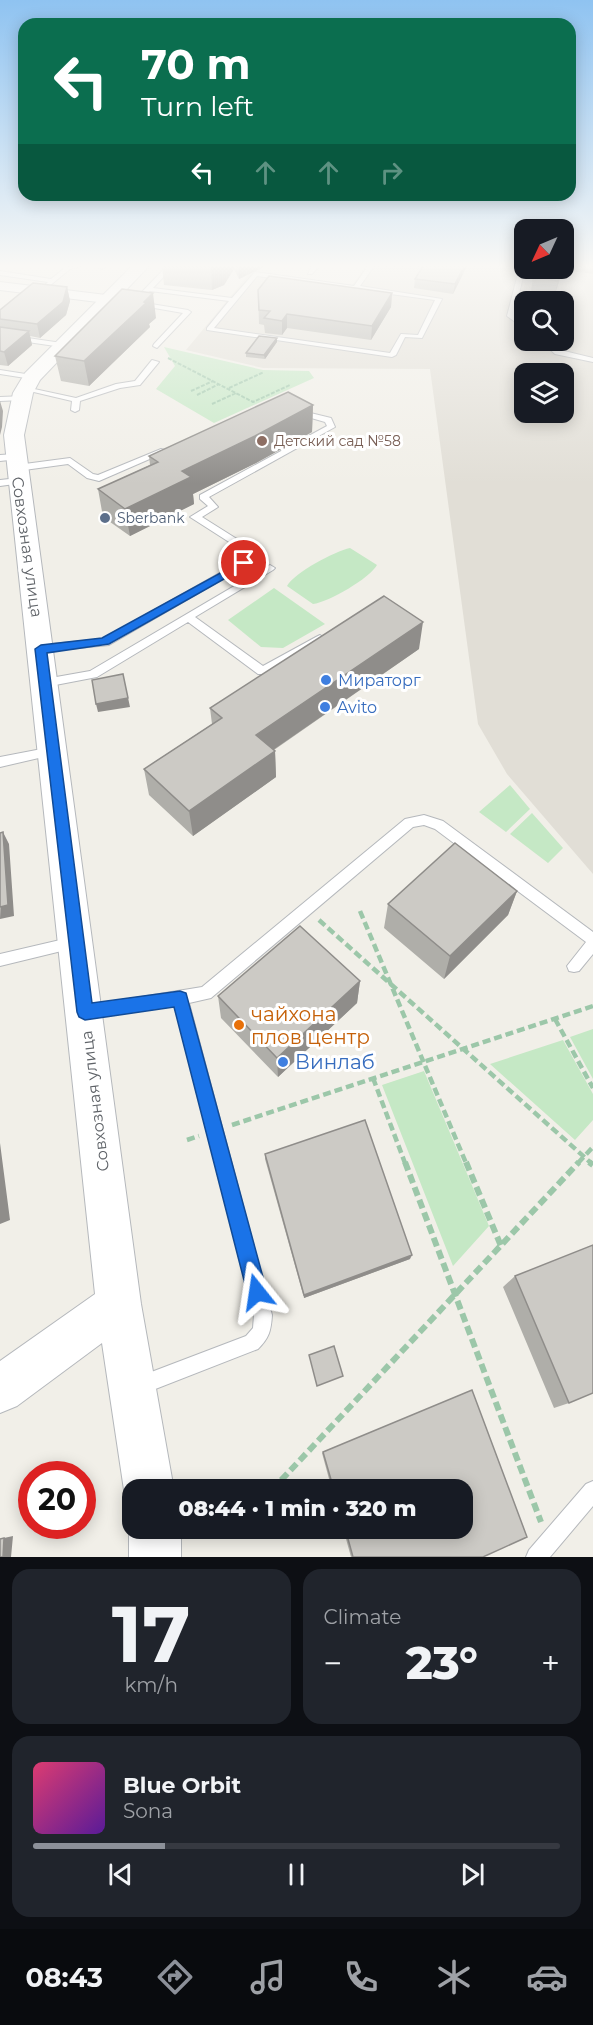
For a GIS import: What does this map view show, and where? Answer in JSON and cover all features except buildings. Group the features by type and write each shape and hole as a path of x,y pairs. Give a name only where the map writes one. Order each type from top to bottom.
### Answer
{"street":[{"path":"20,391 69,339"},
{"name":"Совхозная улица","path":"20,391 10,469 41,649 119,1304 147,1479"},
{"path":"0,1389 119,1304"},
{"path":"155,1539 155,1557"}],"lane":[{"path":"18,339 62,345"},
{"path":"157,346 164,339"},
{"path":"277,339 392,355 401,339"},
{"path":"557,351 593,360"},
{"path":"0,372 20,391 76,400 119,386 137,383 155,362"},
{"path":"75,410 76,400"},
{"path":"41,649 105,642 244,563 245,548 195,517 214,507 203,497 331,427 328,420 291,409"},
{"path":"10,469 70,461 90,476 99,478 173,447"},
{"path":"45,683 93,674 270,568"},
{"path":"188,617 262,671 328,634"},
{"path":"0,762 54,750"},
{"path":"85,1012 206,993 409,823 424,820 440,825 593,942 574,966"},
{"path":"0,960 77,942"},
{"path":"132,1389 252,1343 262,1332 263,1315 180,998"},
{"path":"543,1549 593,1491"}],"path":[{"path":"164,356 253,402 290,385"},
{"path":"228,388 264,372"},
{"path":"191,391 214,381"},
{"path":"197,395 220,384"},
{"path":"212,404 236,393"},
{"path":"307,909 593,1165"},
{"path":"360,912 501,1246"},
{"path":"187,1140 593,1006"},
{"path":"555,1019 593,1088"},
{"path":"374,1078 455,1295 543,1549"},
{"path":"282,1479 593,1147"}],"shaded area":[{"path":"195,339 514,339 514,351 574,351 574,339 593,339 593,874 507,774 478,724 430,369 263,368 186,350"}],"green space":[{"path":"164,347 263,370 309,371 314,378 214,423 156,389 175,366"},
{"path":"350,548 377,565 348,589 313,604 287,586 316,563"},
{"path":"274,588 325,624 283,648 261,647 228,620"},
{"path":"510,785 530,809 506,832 479,812"},
{"path":"532,813 563,848 548,863 510,834"},
{"path":"593,1029 593,1079 570,1037"},
{"path":"563,1040 593,1094 593,1120 575,1140 490,1064"},
{"path":"424,1071 489,1226 453,1266 382,1085"}],"place":[{"name":"Детский сад №58","path":"262,441"},
{"name":"Sberbank","path":"105,518"},
{"name":"Мираторг","path":"326,680"},
{"name":"Avito","path":"325,707"},
{"name":"чайхона плов центр","path":"239,1025"},
{"name":"Винлаб","path":"283,1062"}],"route":[{"path":"244,563 105,642 41,649 85,1012 180,998 257,1292"}]}
